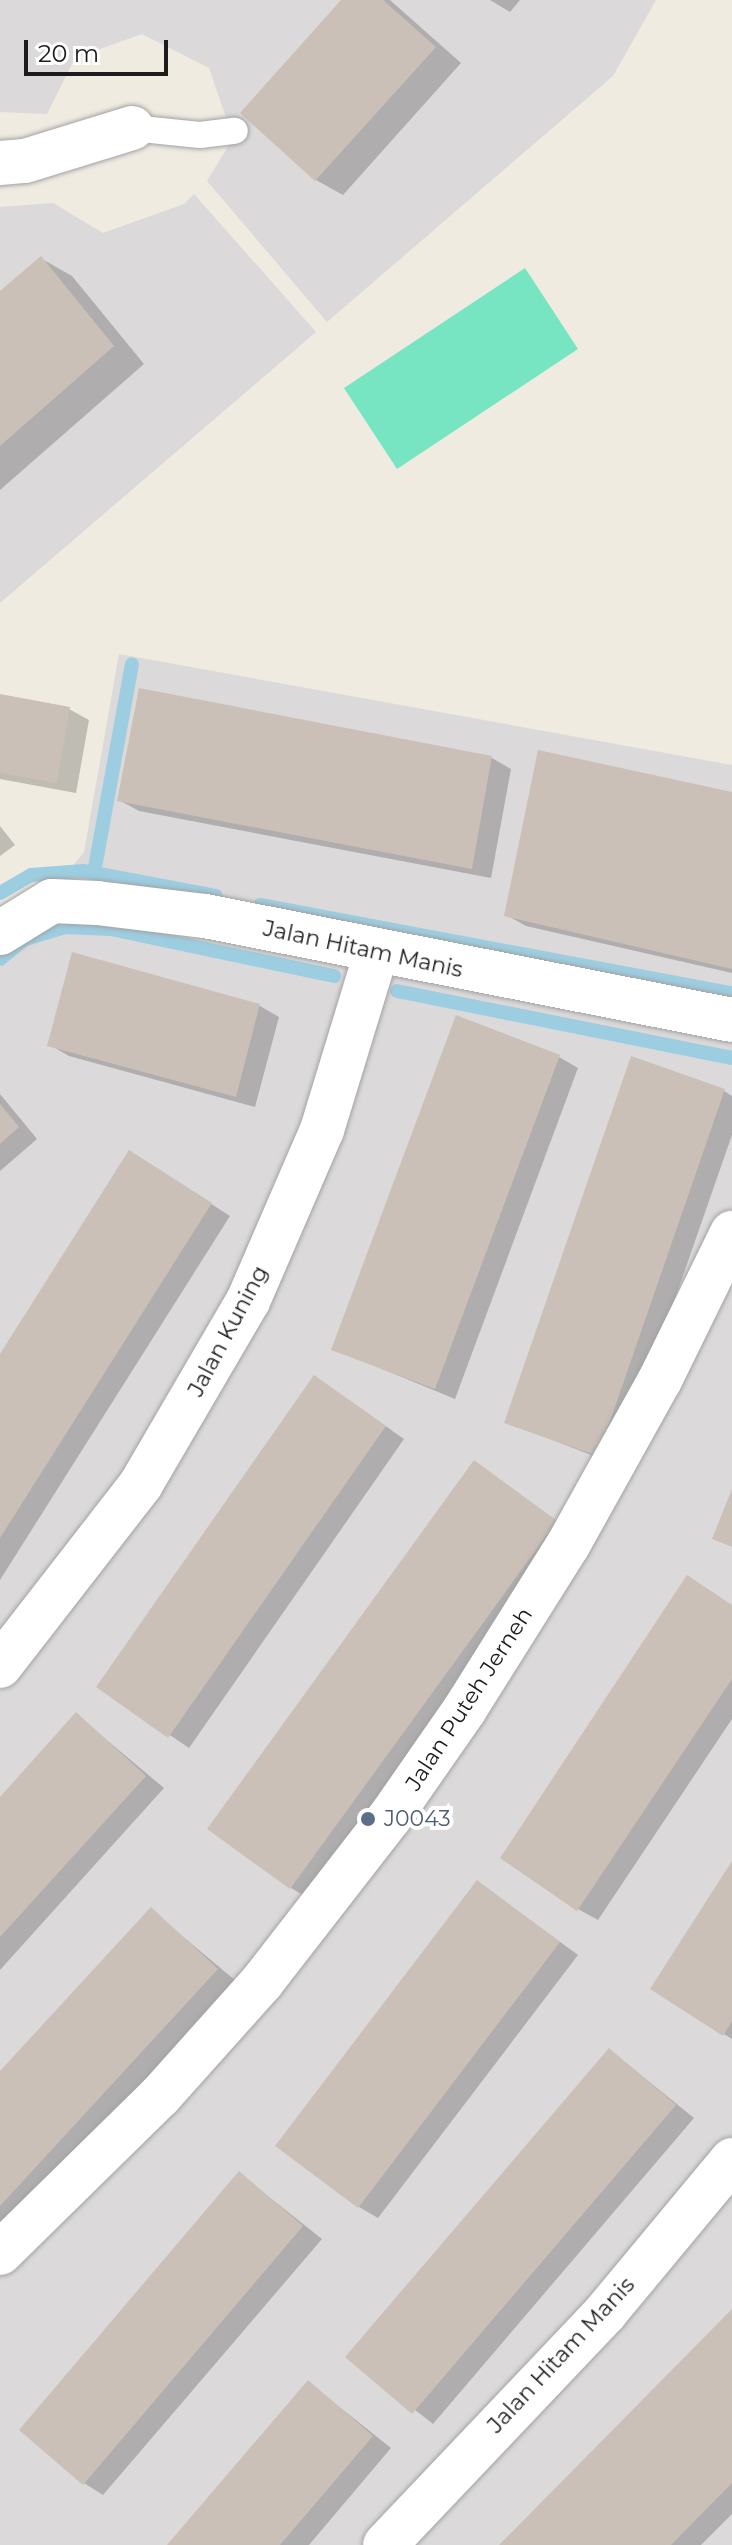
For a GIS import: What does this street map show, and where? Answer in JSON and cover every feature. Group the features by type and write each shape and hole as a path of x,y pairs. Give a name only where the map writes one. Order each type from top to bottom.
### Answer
{"street":[{"path":"0,163 25,161 132,128"},
{"name":"Jalan Hitam Manis","path":"0,933 52,901 97,903 205,916 376,953 732,1020"},
{"name":"Jalan Kuning","path":"0,1666 141,1484 248,1301 322,1130 376,953"},
{"name":"Jalan Puteh Jerneh","path":"0,2253 171,2085 262,1982 390,1817 568,1545 660,1380 732,1233"},
{"name":"Jalan Hitam Manis","path":"385,2545 605,2313 732,2160"}],"lane":[{"path":"132,128 200,135 235,131"}],"shaded area":[{"path":"0,0 656,0 613,76 327,322 207,181 233,138 209,68 142,34 75,58 47,114 0,112"},
{"path":"194,194 316,332 0,603 0,207 53,203 103,233 184,204"},
{"path":"119,654 732,765 732,2545 0,2545 0,955 84,852"}],"green space":[{"path":"525,268 578,349 397,469 344,388"}],"building":[{"path":"341,0 383,0 436,47 315,181 240,113"},
{"path":"41,256 114,346 0,446 0,291"},
{"path":"139,688 492,756 472,869 117,801"},
{"path":"0,694 70,707 57,783 0,773"},
{"path":"538,750 732,792 732,969 504,916"},
{"path":"72,952 260,1004 236,1097 47,1046"},
{"path":"456,1015 560,1055 435,1389 331,1350"},
{"path":"631,1056 725,1089 598,1456 504,1423"},
{"path":"0,1104 19,1127 0,1144"},
{"path":"129,1150 212,1203 0,1538 0,1354"},
{"path":"314,1375 386,1426 168,1738 96,1687"},
{"path":"474,1460 557,1521 290,1889 207,1829"},
{"path":"732,1489 732,1547 712,1539"},
{"path":"687,1575 732,1605 732,1679 577,1911 500,1858"},
{"path":"76,1712 146,1776 0,1937 0,1797"},
{"path":"732,1861 732,2021 723,2036 650,1989"},
{"path":"477,1880 560,1942 358,2208 275,2146"},
{"path":"151,1907 218,1969 0,2206 0,2071"},
{"path":"609,2048 676,2105 412,2414 345,2357"},
{"path":"239,2171 303,2226 83,2485 19,2430"},
{"path":"732,2309 732,2483 671,2545 499,2545"},
{"path":"308,2380 373,2436 280,2545 167,2545"}],"waterway":[{"path":"94,873 132,664"},
{"path":"0,893 31,875 83,871 216,896"},
{"path":"260,905 732,993"},
{"path":"0,959 25,939 65,927 111,929 334,976"},
{"path":"397,991 732,1058"}],"place":[{"name":"J0043","path":"368,1819"}]}
